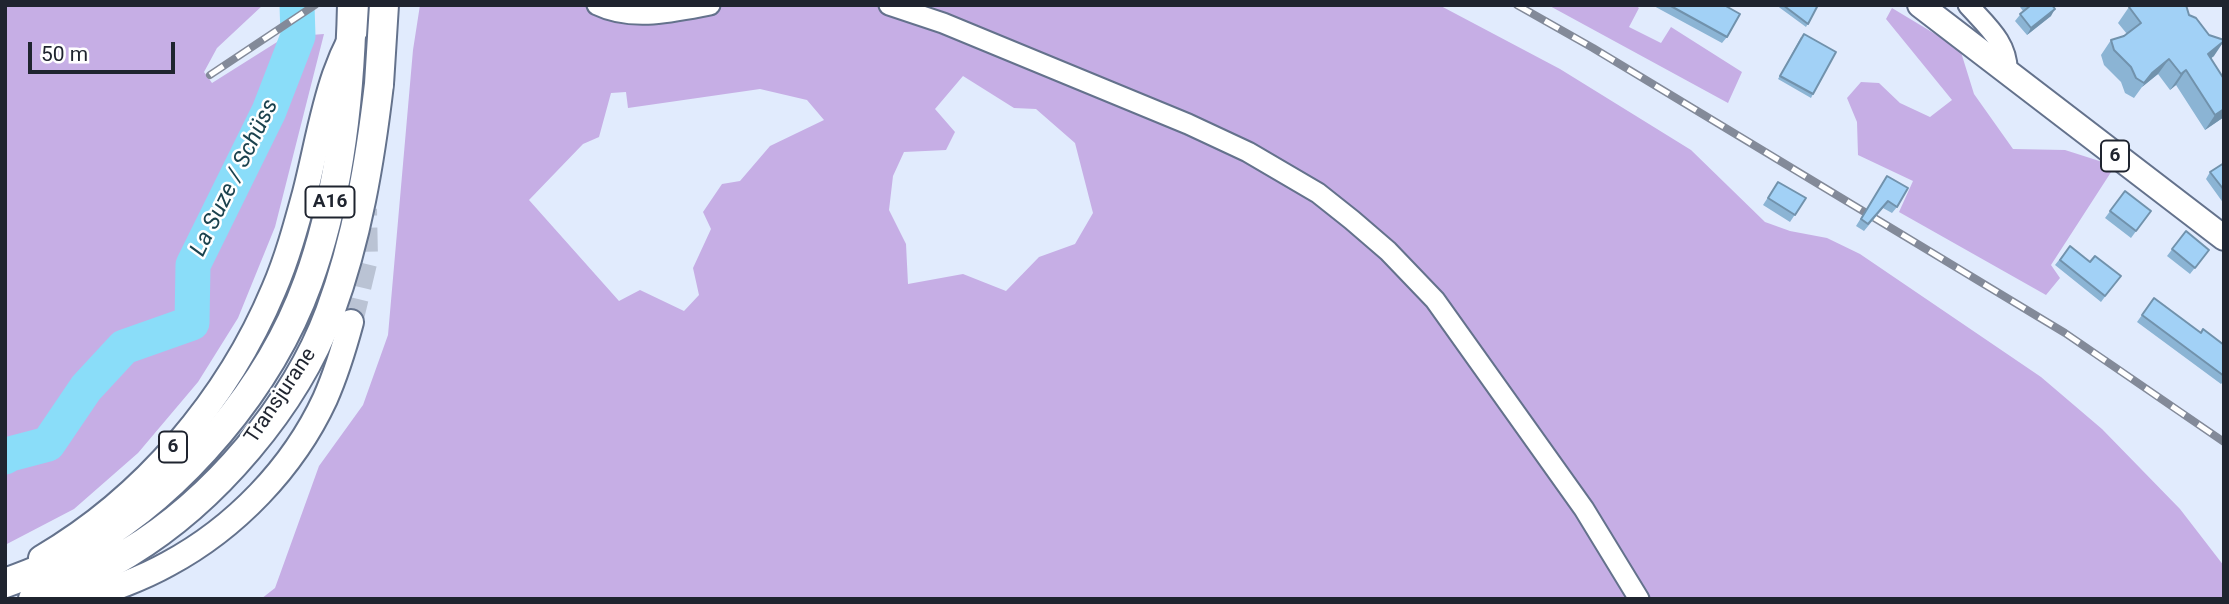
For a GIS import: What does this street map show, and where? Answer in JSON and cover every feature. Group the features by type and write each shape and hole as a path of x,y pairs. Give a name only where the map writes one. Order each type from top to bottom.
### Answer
{"highway":[{"name":"Transjurane","path":"5,581 45,568 88,546 126,521 158,494 215,436 254,384 283,338 308,283 330,202 347,96 352,5"},
{"name":"Transjurane","path":"33,599 87,586 187,508 214,484 260,432 300,374 319,338 338,289 358,216 379,84 384,5"}],"main road":[{"name":"6","path":"5,581 85,529 124,498 181,439 219,392 249,341 274,289 298,217 335,71 355,28 372,5"},
{"name":"6","path":"1920,5 2224,238"},
{"path":"87,586 133,581 180,557 214,535 257,496 291,456 318,413 333,381 351,322"}],"street":[{"path":"597,5 626,15 670,12 710,5"},
{"path":"890,5 943,23 1188,124 1248,152 1318,193 1388,251 1435,300 1584,509 1639,599"},
{"path":"1968,5 2004,47 2008,58 2007,73"}],"shaded area":[{"path":"5,5 263,5 217,48 204,72 212,83 285,37 324,34 275,227 238,318 198,382 138,453 74,509 5,545"},
{"path":"420,5 1439,5 1560,69 1691,150 1765,222 1790,231 1827,238 1860,254 2041,377 2102,429 2180,509 2224,566 2224,599 261,599 275,588 319,466 363,405 388,335 413,50","holes":["963,76 1014,108 1036,109 1075,143 1093,213 1075,244 1039,257 1006,291 963,274 908,284 906,244 889,210 893,176 904,152 946,150 955,132 935,109","760,89 807,100 824,120 770,146 740,181 722,184 703,212 711,229 693,268 699,295 684,311 640,290 619,301 529,200 583,144 599,137 611,93 626,92 628,108"]},
{"path":"1548,5 1635,5 1639,8 1629,27 1661,43 1671,27 1742,72 1728,103"},
{"path":"1892,8 1960,49 1974,94 2013,149 2065,150 2115,166 2051,265 2060,278 2046,295 1899,212 1913,181 1858,155 1857,122 1847,98 1861,82 1879,83 1900,103 1930,117 1952,100 1886,19"}],"building":[{"path":"1669,5 1724,5 1740,14 1727,37"},
{"path":"1783,5 1818,5 1808,24"},
{"path":"2029,5 2052,5 2055,9 2031,28 2020,14"},
{"path":"2186,5 2189,15 2196,18 2209,35 2224,40 2208,54 2224,79 2224,109 2215,115 2186,70 2181,74 2169,59 2144,83 2136,78 2131,67 2114,50 2111,40 2124,36 2141,23 2129,7"},
{"path":"1804,34 1836,52 1813,94 1780,76"},
{"path":"2224,163 2224,190 2210,172"},
{"path":"1887,176 1908,188 1897,207 1888,201 1868,224 1861,219"},
{"path":"1778,182 1806,198 1795,215 1768,198"},
{"path":"2125,191 2151,211 2136,231 2110,211"},
{"path":"2186,231 2209,250 2195,268 2172,249"},
{"path":"2070,246 2090,262 2095,256 2121,276 2105,296 2060,260"},
{"path":"2154,298 2201,333 2203,329 2224,345 2224,376 2142,315"}],"waterway":[{"name":"La Suze / Schüss","path":"5,457 48,444 86,388 124,347 192,323 193,265 269,111 298,36 297,5"}],"tunnel":[{"path":"351,322 366,259 365,209"}],"railway":[{"path":"210,75 315,5"},
{"path":"1517,5 1593,48 2065,333 2224,442"}]}
